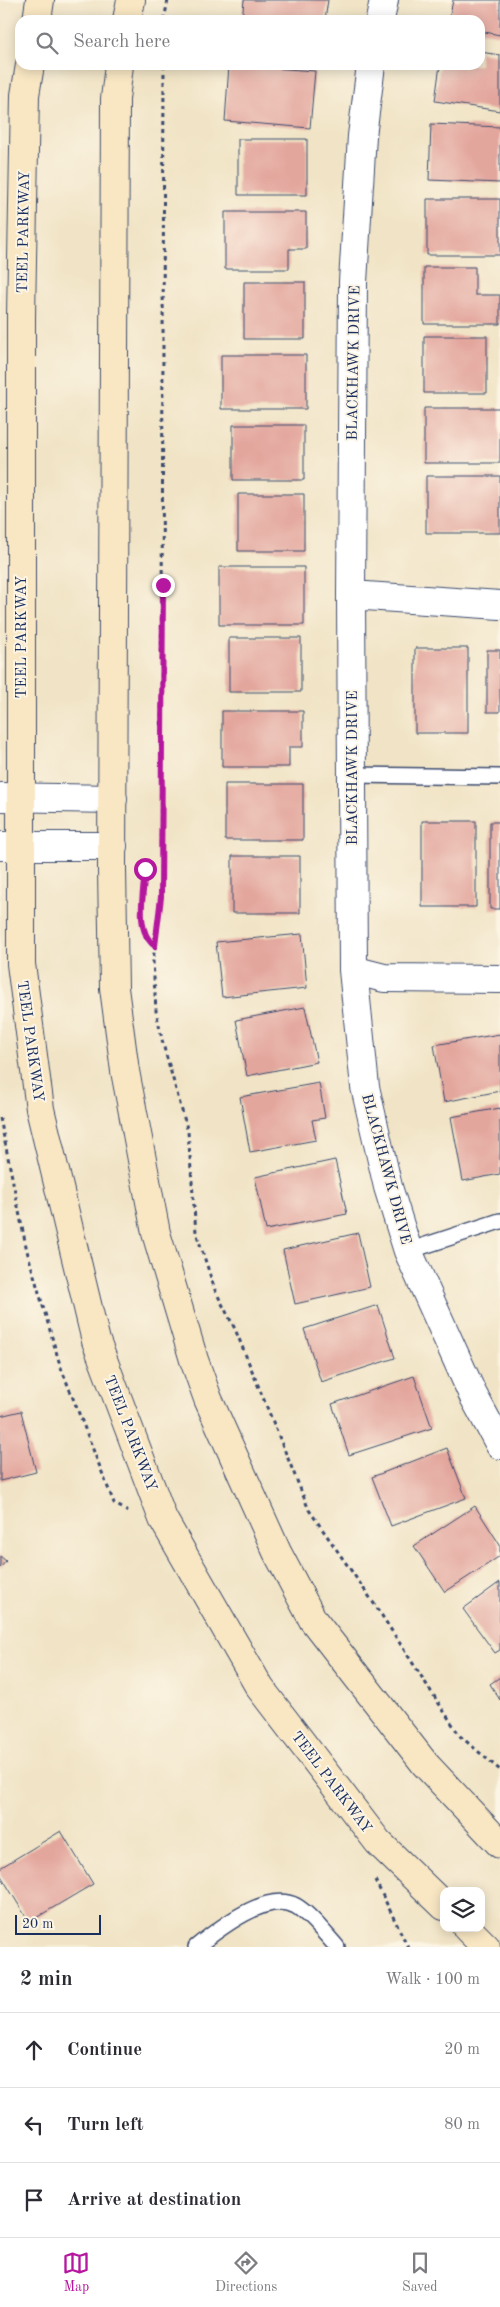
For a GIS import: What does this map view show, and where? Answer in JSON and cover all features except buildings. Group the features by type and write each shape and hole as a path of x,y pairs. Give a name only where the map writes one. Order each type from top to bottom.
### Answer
{"main road":[{"path":"38,15 40,0"},
{"path":"128,15 131,0"},
{"name":"TEEL PARKWAY","path":"29,70 25,95 10,846 21,964 40,1109 96,1341 163,1519 260,1688 378,1842 440,1902"},
{"path":"118,70 115,99 114,988 125,1071 156,1233 194,1360 208,1399 241,1476 277,1552 313,1620 425,1764 500,1844"},
{"path":"471,1932 486,1947"}],"street":[{"path":"381,15 384,0"},
{"name":"BLACKHAWK DRIVE","path":"370,70 362,136 354,282 351,595 353,970 365,1087 388,1187 408,1252 473,1395 500,1445"},
{"path":"351,595 500,605"},
{"path":"10,797 113,799"},
{"path":"10,846 113,846"},
{"path":"353,970 384,978 500,979"}],"lane":[{"path":"352,775 500,777"},
{"path":"408,1252 500,1221"},
{"path":"196,1947 255,1907 284,1904 300,1909 338,1947"}],"path":[{"path":"165,15 168,0"},
{"path":"164,70 161,887 153,961 156,1011 163,1044 188,1132 196,1232 215,1290 235,1329 309,1510 396,1636 460,1736 500,1770"},
{"path":"143,908 145,869"},
{"path":"143,923 147,940 155,946"},
{"path":"0,1118 27,1250 60,1365 114,1503"}],"route":[{"path":"145,869 142,917 147,940 155,946 161,897 163,585"}]}
